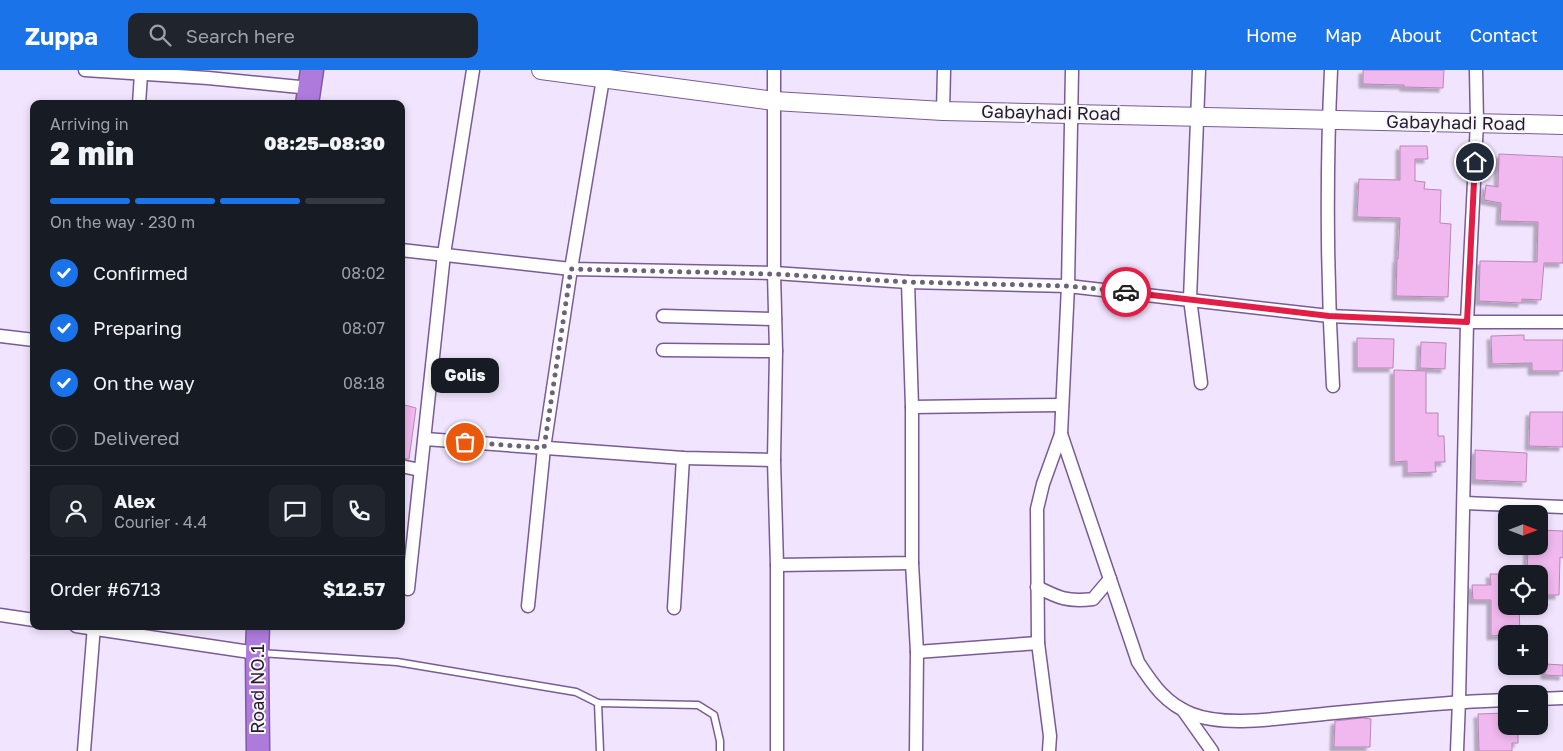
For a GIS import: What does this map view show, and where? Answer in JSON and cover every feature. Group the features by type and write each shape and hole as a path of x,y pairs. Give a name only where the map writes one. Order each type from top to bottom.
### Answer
{"highway":[{"name":"Road NO.1","path":"258,630 258,751"}],"street":[{"path":"85,70 141,74 207,74 310,87"},
{"path":"408,590 444,254 473,70"},
{"name":"Gabayhadi Road","path":"541,70 774,101 942,111 1563,125"},
{"path":"774,70 776,351 774,460 777,564 777,751"},
{"path":"942,111 944,70"},
{"path":"1049,751 1050,736 1038,642 1037,509 1043,484 1061,434 1068,286 1072,70"},
{"path":"1199,70 1190,299 1201,383"},
{"path":"1331,70 1329,120 1329,316 1333,386"},
{"path":"1457,751 1467,322 1477,122 1476,70"},
{"path":"139,100 141,74"},
{"path":"528,606 544,448 571,269 603,79"},
{"path":"405,250 571,269 774,274 908,282 1068,286 1329,316 1467,322 1563,322"},
{"path":"908,282 912,407 912,563 917,652 916,751"},
{"path":"664,316 775,319"},
{"path":"0,336 30,340"},
{"path":"664,350 776,351"},
{"path":"912,407 1062,405"},
{"path":"1061,434 1138,662 1157,690 1170,703 1182,710 1202,717 1240,721 1459,701 1498,700"},
{"path":"425,439 683,458 774,460"},
{"path":"674,608 683,458"},
{"path":"405,467 420,470"},
{"path":"1464,503 1563,507"},
{"path":"777,564 912,563"},
{"path":"1037,587 1061,599 1077,601 1093,599 1110,579"},
{"path":"0,615 30,619"},
{"path":"84,751 94,630"},
{"path":"113,630 257,653"},
{"path":"917,652 1038,642"},
{"path":"1548,699 1563,698"},
{"path":"1182,710 1212,751"}],"lane":[{"path":"257,653 397,662 576,692 598,703 698,705 714,715 720,741 720,751"},
{"path":"598,703 600,751"}],"building":[{"path":"1363,70 1444,70 1443,88 1363,84"},
{"path":"1400,146 1427,146 1428,159 1415,159 1415,181 1425,182 1424,189 1441,190 1440,223 1451,224 1448,297 1396,296 1400,218 1357,217 1359,179 1400,180"},
{"path":"1499,154 1563,157 1563,263 1544,263 1541,300 1522,299 1522,303 1479,301 1480,261 1537,262 1538,222 1500,221 1501,203 1484,200 1486,185 1498,187"},
{"path":"1524,335 1524,340 1563,340 1563,371 1532,371 1532,363 1492,364 1491,336"},
{"path":"1357,338 1394,339 1393,368 1357,368"},
{"path":"1421,342 1446,343 1445,369 1420,368"},
{"path":"1394,370 1426,371 1426,413 1438,413 1438,436 1444,436 1445,462 1435,462 1436,472 1407,473 1407,461 1394,462"},
{"path":"405,405 416,408 409,459 405,458"},
{"path":"1530,412 1563,412 1563,447 1529,446"},
{"path":"1475,450 1527,453 1526,482 1475,480"},
{"path":"1548,530 1563,531 1563,558 1560,557 1559,595 1548,595 1548,565 1527,565 1528,555 1548,555"},
{"path":"1490,574 1498,574 1498,615 1519,615 1520,625 1498,625 1498,636 1491,636 1491,600 1473,600 1472,585 1491,585"},
{"path":"1548,664 1563,665 1563,676 1545,675 1548,675"},
{"path":"1498,713 1498,735 1518,735 1518,743 1512,743 1512,751 1479,751 1478,714"},
{"path":"1371,719 1370,747 1334,747 1335,721"}],"way so far":[{"path":"465,442 544,448 571,269 774,274 908,282 1068,286 1126,292"}],"place":[{"name":"Golis","path":"465,442"}],"route":[{"path":"1126,292 1329,316 1467,322 1475,162"}]}
